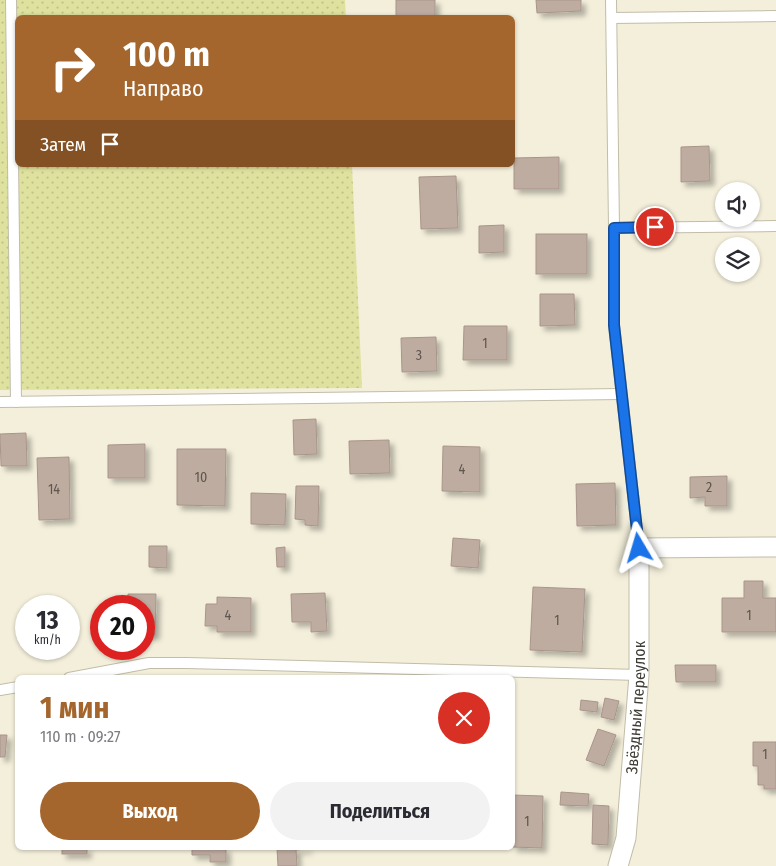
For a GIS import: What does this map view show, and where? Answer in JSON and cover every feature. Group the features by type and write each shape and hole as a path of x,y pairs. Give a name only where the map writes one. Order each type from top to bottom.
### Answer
{"street":[{"path":"639,548 776,547"},
{"name":"Звёздный переулок","path":"618,866 626,838 639,675 639,548"}],"lane":[{"path":"11,0 16,402"},
{"path":"611,0 614,325 639,548"},
{"path":"612,18 776,16"},
{"path":"614,228 776,226"},
{"path":"0,402 621,394"},
{"path":"86,675 149,663 186,663 639,675"},
{"path":"0,690 15,688"}],"green space":[{"path":"0,0 345,0 346,15 15,15 15,167 352,167 362,388 0,390"}],"building":[{"path":"396,0 435,0 435,15 396,15"},
{"path":"536,0 581,0 581,11 537,13"},
{"path":"709,146 710,181 681,182 681,147"},
{"path":"559,157 559,189 514,189 515,158"},
{"path":"456,176 458,228 421,229 419,177"},
{"path":"504,225 504,252 479,253 479,226"},
{"path":"536,234 587,234 587,274 536,274"},
{"path":"540,294 574,294 575,325 540,326"},
{"path":"464,326 507,326 507,360 463,360"},
{"path":"436,337 437,371 402,372 401,338"},
{"path":"316,419 317,454 294,455 293,420"},
{"path":"26,433 27,466 1,466 0,434"},
{"path":"389,440 390,473 350,474 349,441"},
{"path":"145,444 145,478 108,478 108,445"},
{"path":"443,446 480,447 480,492 442,491"},
{"path":"177,449 226,449 225,506 177,505"},
{"path":"69,457 70,519 39,520 37,458"},
{"path":"727,476 727,506 705,506 705,497 690,498 690,477"},
{"path":"615,483 616,525 577,526 576,484"},
{"path":"296,486 319,486 318,526 305,525 305,520 295,519"},
{"path":"251,493 286,494 285,525 251,524"},
{"path":"453,538 480,540 478,568 451,566"},
{"path":"149,546 167,546 167,568 149,567"},
{"path":"285,547 285,567 277,567 276,548"},
{"path":"744,581 763,581 763,598 776,598 776,632 722,632 722,598 744,598"},
{"path":"533,587 585,589 582,652 530,650"},
{"path":"325,593 327,631 311,632 311,622 292,622 291,594"},
{"path":"156,594 155,635 155,595 128,595"},
{"path":"217,597 251,598 251,632 217,632 217,626 205,626 206,604 217,604"},
{"path":"675,665 716,665 716,682 676,682"},
{"path":"605,698 619,701 614,720 601,717"},
{"path":"581,700 598,702 597,712 580,710"},
{"path":"598,729 616,735 604,766 586,760"},
{"path":"0,735 7,735 5,757 0,757"},
{"path":"753,742 776,742 776,789 764,789 764,785 758,785 758,766 753,766"},
{"path":"561,792 589,794 588,806 560,805"},
{"path":"515,795 543,796 542,848 515,847"},
{"path":"593,805 609,806 608,845 592,844"},
{"path":"62,850 87,850 87,854 62,854"},
{"path":"192,850 226,850 226,862 210,862 210,855 192,855"},
{"path":"277,850 296,850 297,866 278,866"}],"route":[{"path":"639,548 614,325 614,228 655,227"}]}
